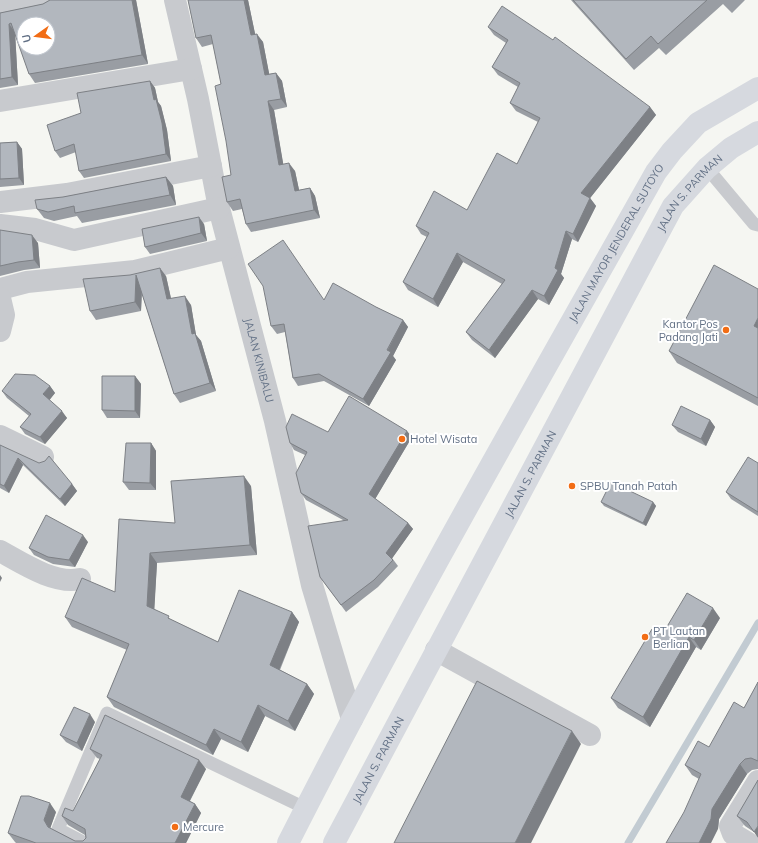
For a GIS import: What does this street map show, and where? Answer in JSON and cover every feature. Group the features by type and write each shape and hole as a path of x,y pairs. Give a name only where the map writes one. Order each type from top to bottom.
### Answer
{"main road":[{"name":"JALAN MAYOR JENDERAL SUTOYO","path":"352,719 511,430 656,172 672,151 698,123 758,88"},
{"name":"JALAN S. PARMAN","path":"334,843 673,206 707,168 731,148 758,132"},
{"path":"288,843 352,719"}],"street":[{"path":"0,10 46,0"},
{"name":"JALAN KINIBALU","path":"175,0 191,68 219,208 275,421 312,585 352,719"},
{"path":"0,101 191,68"},
{"path":"0,202 67,194 211,166"},
{"path":"0,225 35,229 66,239 74,240 219,208"},
{"path":"0,288 27,282 135,271 229,248"},
{"path":"0,298 4,315 0,331"},
{"path":"0,436 43,456"},
{"path":"0,551 32,568 60,579 70,582 80,579"},
{"path":"436,650 590,735"},
{"path":"748,843 733,834 730,826 758,781"}],"lane":[{"path":"707,168 754,224 758,225"},
{"path":"85,843 58,829 107,713 306,808"}],"building":[{"path":"50,0 132,0 142,55 29,74 23,56 56,56 56,16 16,16 16,37 11,23 9,24 12,77 0,79 0,13 43,4"},
{"path":"188,0 244,0 251,35 257,34 265,75 276,73 281,99 268,101 279,165 289,163 295,191 310,188 314,210 246,224 240,199 227,202 222,177 231,175 215,86 221,84 211,35 196,38"},
{"path":"573,0 707,0 658,44 651,36 626,59"},
{"path":"502,6 553,40 555,37 650,107 581,193 590,198 573,234 566,231 555,268 558,270 544,296 532,290 489,350 466,332 505,280 457,253 433,299 403,282 429,233 416,226 434,191 467,210 497,153 517,164 540,118 510,103 520,83 492,67 508,40 488,27"},
{"path":"150,81 154,100 156,99 162,123 166,154 79,171 74,144 55,151 47,125 81,113 77,93"},
{"path":"17,142 19,178 0,179 0,143"},
{"path":"166,177 170,195 75,213 74,206 48,212 37,209 35,200 63,197"},
{"path":"199,217 201,233 145,247 142,229"},
{"path":"0,230 32,235 34,260 0,266"},
{"path":"283,240 324,300 333,283 403,320 387,350 391,352 363,399 319,374 293,378 284,324 271,326 263,286 248,264"},
{"name":"Kantor Pos Padang Jati","path":"714,265 758,289 758,318 754,326 758,328 758,398 669,351"},
{"path":"160,268 167,299 185,296 192,334 195,333 210,383 174,394 136,275 135,302 90,311 83,279 130,275"},
{"path":"15,374 35,375 50,386 43,394 62,411 40,437 20,427 31,414 2,391"},
{"path":"102,376 135,376 135,411 102,410"},
{"path":"349,396 407,431 369,494 408,523 386,553 393,560 374,580 341,605 320,577 308,526 348,520 301,493 296,473 307,452 290,443 286,427 292,414 328,432"},
{"path":"681,406 710,420 701,439 672,425"},
{"path":"126,443 151,443 150,483 123,482"},
{"path":"0,445 39,463 45,461 49,456 72,484 60,499 18,458 4,486 0,484"},
{"path":"748,457 758,463 758,512 726,492"},
{"path":"244,476 250,545 150,553 147,606 169,616 168,618 218,642 239,590 292,612 270,665 307,684 288,721 258,705 241,742 214,729 206,745 107,697 129,644 65,617 82,578 115,592 119,519 175,523 171,481"},
{"path":"611,482 653,502 643,523 601,502"},
{"path":"46,515 83,535 69,560 48,557 29,548"},
{"path":"687,593 713,608 694,640 689,637 643,717 611,698 652,629 662,635"},
{"path":"477,681 572,731 515,843 394,843"},
{"path":"758,682 758,761 751,758 745,759 740,764 712,809 711,819 699,843 666,843 684,812 701,774 685,765 698,741 709,747 734,702 744,708"},
{"path":"74,707 90,714 77,743 60,735"},
{"path":"105,715 199,760 181,797 195,804 175,843 36,843 8,833 21,796 29,796 50,803 44,820 48,827 75,841 83,841 86,838 85,829 62,816 65,808 73,811 102,755 90,749"},
{"path":"758,780 758,826 754,832 747,822 737,816"}],"waterway":[{"path":"628,843 758,623"}],"place":[{"name":"Kantor Pos Padang Jati","path":"726,330"},
{"name":"Hotel Wisata","path":"402,439"},
{"name":"SPBU Tanah Patah","path":"572,486"},
{"name":"PT Lautan Berlian","path":"645,637"},
{"name":"Mercure","path":"175,827"}]}
